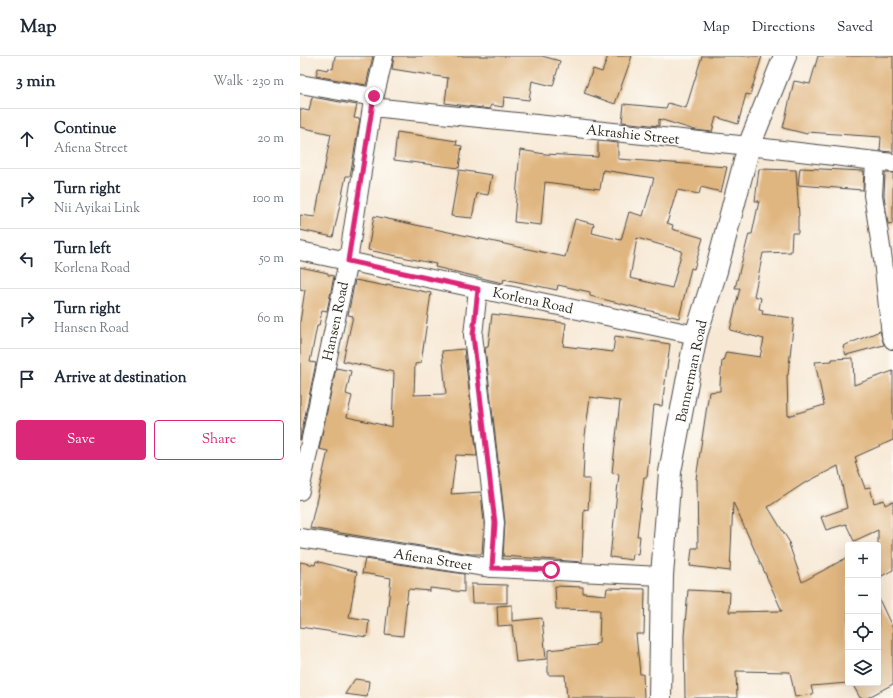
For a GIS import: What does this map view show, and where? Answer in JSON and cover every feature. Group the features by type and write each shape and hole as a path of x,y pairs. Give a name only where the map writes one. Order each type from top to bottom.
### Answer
{"street":[{"name":"Hansen Road","path":"300,491 348,261 373,102 384,56"},
{"name":"Bannerman Road","path":"660,698 662,576 670,472 696,335 716,271 749,146 785,56"},
{"name":"Akrashie Street","path":"300,84 373,102 893,163"},
{"path":"875,162 873,195 884,260 891,335 893,340"},
{"name":"Korlena Road","path":"300,251 696,335"},
{"path":"478,289 473,335 495,523 492,568"},
{"name":"Afiena Street","path":"300,538 492,568 662,576"}],"building":[{"path":"335,56 373,56 366,85 316,76 318,68 327,70 328,68 333,69"},
{"path":"394,56 542,56 560,61 553,86 532,81 529,100 504,97 503,107 491,105 490,109 445,103 448,78 392,69"},
{"path":"608,56 632,56 615,104 584,93 593,69 602,72"},
{"path":"702,56 762,56 750,95 746,94 738,124 716,117 712,132 695,130 659,119 659,126 622,122 624,104 666,108 668,103 686,108"},
{"path":"818,56 893,56 893,152 880,151 881,137 807,132 807,134 783,128 794,81 810,84"},
{"path":"312,97 357,105 354,118 360,119 350,176 346,176 333,237 300,230 300,215 315,217 331,134 300,127 300,109 309,111"},
{"path":"397,132 457,141 456,145 462,146 459,168 394,160"},
{"path":"598,141 618,143 618,159 727,167 721,192 701,187 699,194 677,190 667,223 673,225 672,229 703,238 694,269 691,268 679,318 590,296 590,292 558,285 557,290 504,279 503,283 435,267 436,264 368,250 374,216 565,257 575,219 594,224 592,233 621,240 629,212 643,216 654,178 603,170 600,189 545,182 541,225 514,222 520,150 545,154 598,157","holes":["637,238 682,251 672,288 630,278"]},
{"path":"800,168 864,171 863,190 798,185"},
{"path":"759,169 796,170 799,216 798,233 792,233 791,252 763,253 754,296 761,298 759,309 763,310 762,314 794,318 787,375 788,416 824,405 815,362 832,361 832,359 853,358 854,385 893,371 893,440 855,457 857,462 855,462 865,488 870,487 874,503 884,500 885,505 893,501 893,570 881,576 881,542 878,542 878,530 854,541 846,524 826,530 821,517 847,508 838,466 803,484 768,507 790,543 789,544 802,582 845,559 845,683 811,686 813,694 795,697 790,672 736,671 737,698 685,698 684,636 688,590 730,592 729,612 782,611 733,502 730,571 690,566 692,548 698,548 696,479 709,392 720,391 722,361 726,352 760,357 764,339 730,330 740,288 735,288 749,234 752,234 759,201 755,201"},
{"path":"459,170 492,175 488,195 477,193 472,218 451,216"},
{"path":"885,173 893,173 893,223 888,224 884,195"},
{"path":"300,267 328,273 328,275 334,276 327,311 322,310 319,326 317,326 310,362 316,363 300,440 300,322 305,290 300,289"},
{"path":"355,280 386,286 386,284 431,293 421,363 415,364 414,395 446,394 442,351 464,349 477,456 456,455 451,494 481,492 484,523 482,554 470,554 310,528 328,451 319,449 336,368 351,371 346,394 352,396 347,417 392,427 394,372 343,361 353,316 348,315"},
{"path":"492,314 566,323 563,346 613,352 615,336 670,344 662,406 654,405 647,477 644,477 637,536 640,536 638,555 633,554 632,560 610,557 619,474 612,473 620,401 590,397 585,436 583,479 590,479 588,510 584,509 582,562 503,556 505,522 485,348 488,347"},
{"path":"880,331 884,345 846,355 843,346"},
{"path":"365,559 464,574 464,592 430,588 430,591 408,589 403,636 385,634 391,578 362,573"},
{"path":"316,561 357,572 349,617 369,620 367,637 300,627 300,562 315,565"},
{"path":"471,584 507,585 507,603 472,603"},
{"path":"555,586 583,587 583,593 606,595 607,588 645,589 644,634 636,634 640,674 643,674 644,698 567,698 565,675 548,675 548,650 596,645 595,644 599,643 600,610 556,609"},
{"path":"881,603 893,629 893,684 867,698 860,698 854,686 881,686"},
{"path":"512,605 512,621 542,618 546,659 516,662 512,625 498,626 497,606"},
{"path":"355,679 369,681 367,697 345,694"}],"route":[{"path":"374,96 348,261 478,289 473,335 495,523 492,568 551,570"}]}
